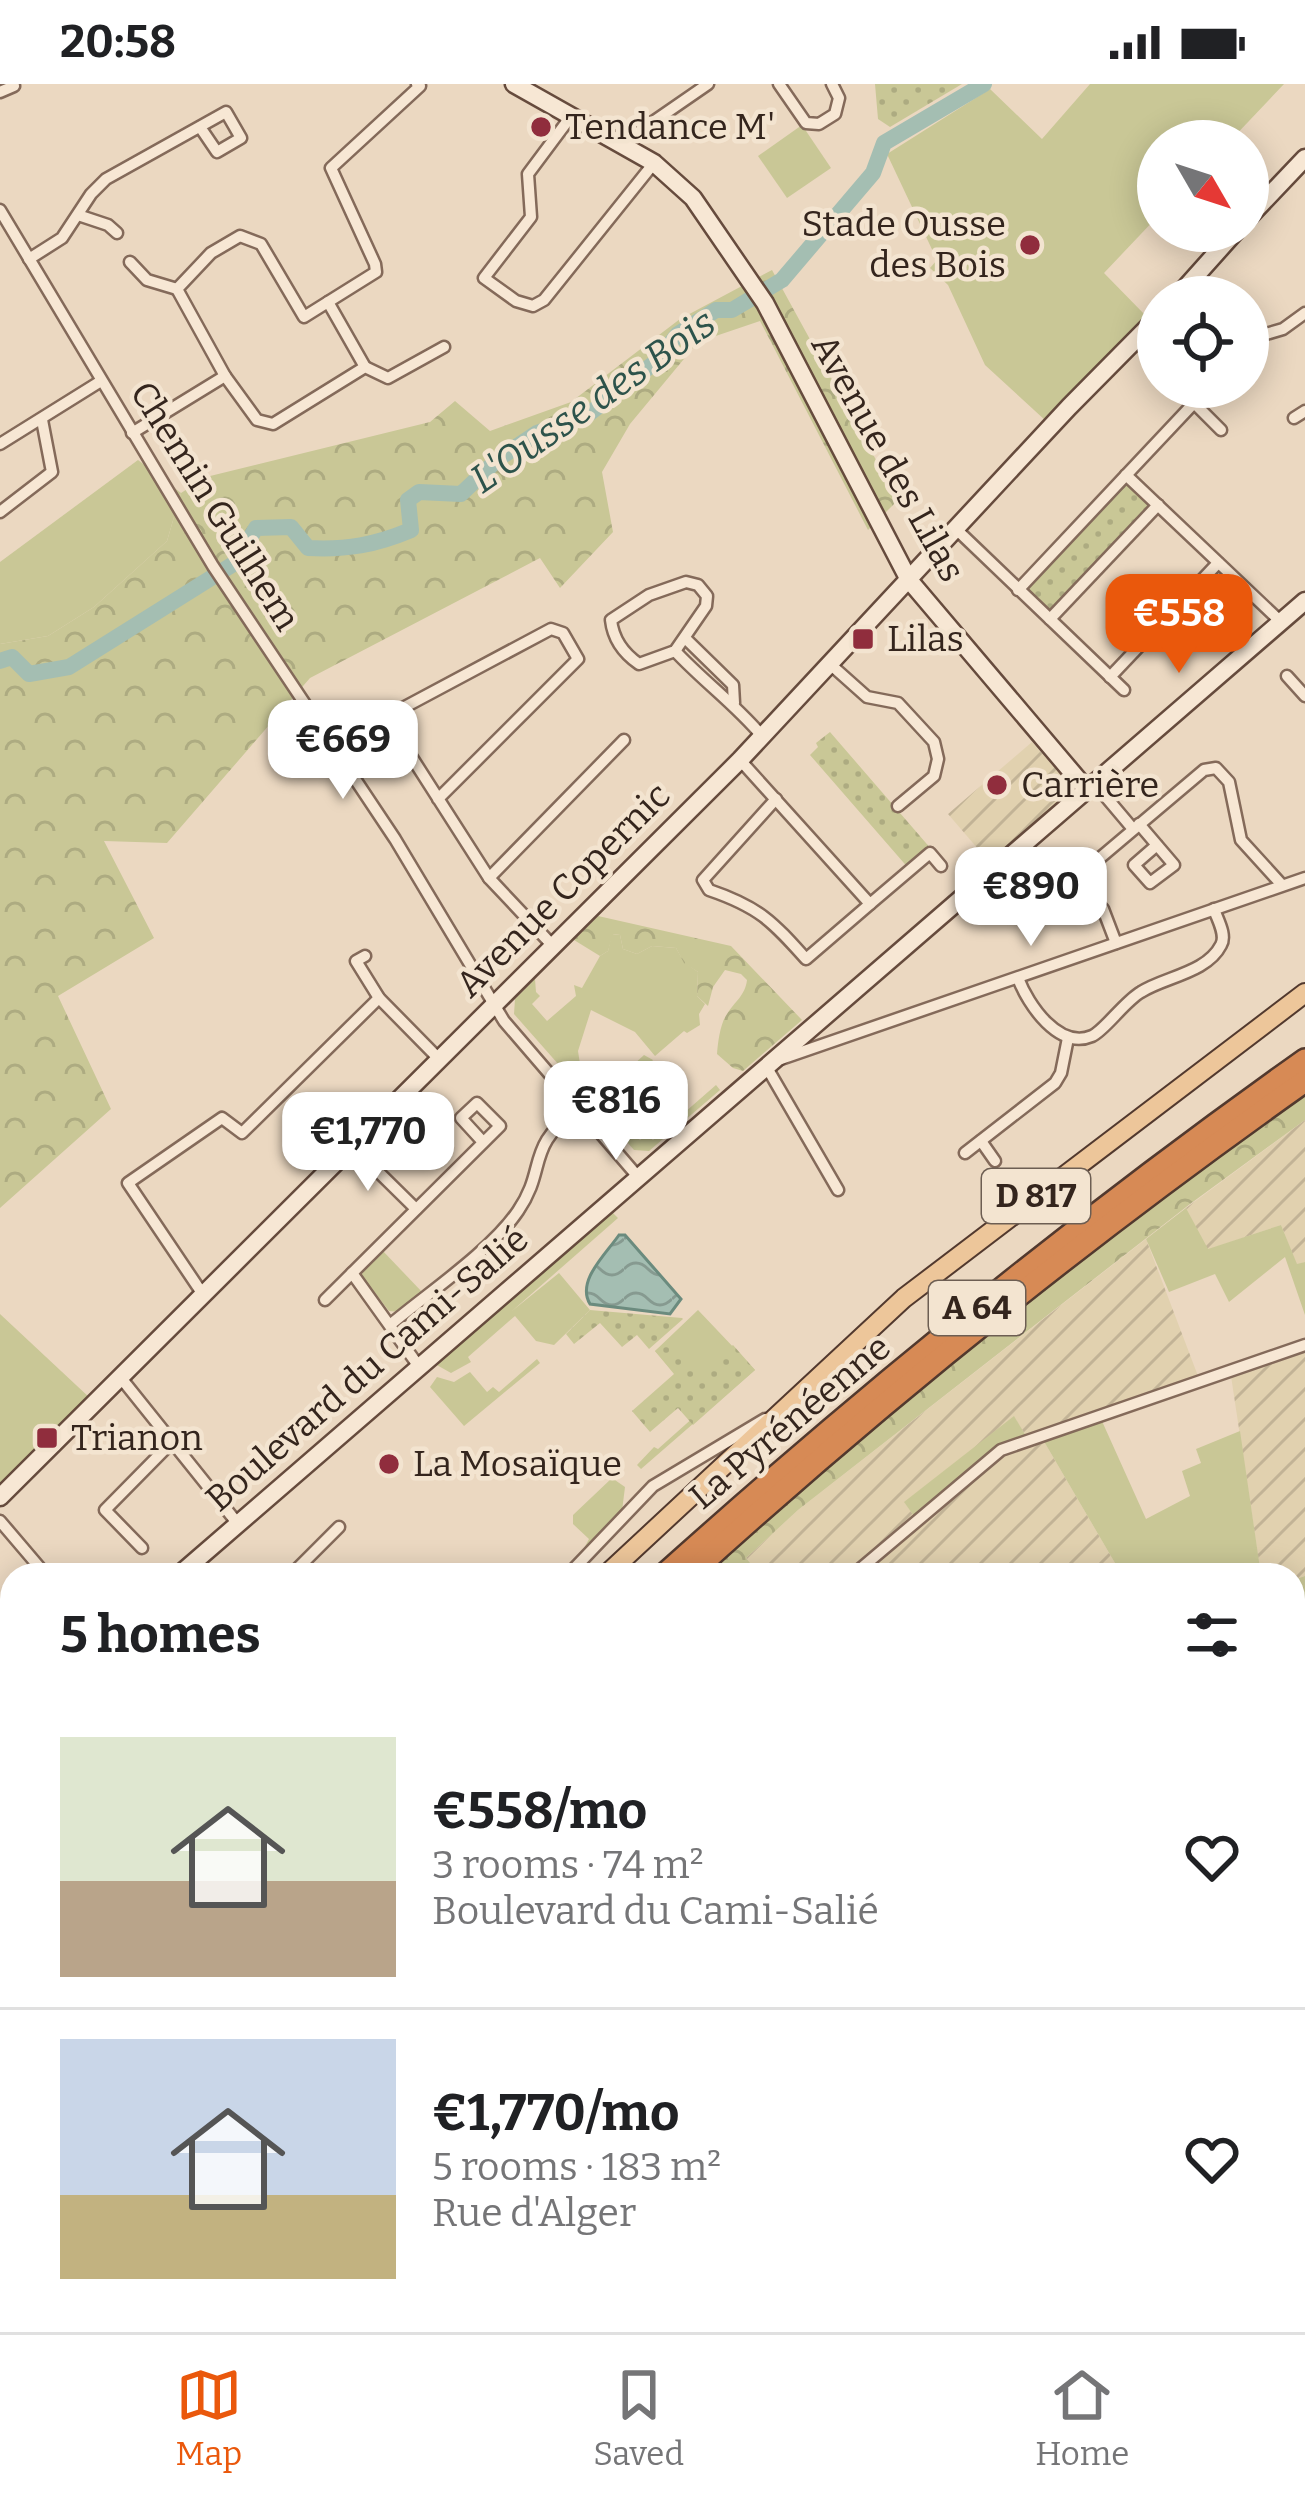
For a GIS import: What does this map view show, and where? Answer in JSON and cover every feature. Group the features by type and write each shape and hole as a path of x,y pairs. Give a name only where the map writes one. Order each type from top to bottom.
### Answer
{"highway":[{"name":"La Pyrénéenne","path":"677,1563 776,1474 1000,1288 1305,1060"},
{"name":"La Pyrénéenne","path":"702,1563 1012,1299 1305,1081"}],"main road":[{"name":"D 817","path":"619,1563 933,1275 1305,993"}],"street":[{"path":"626,145 708,84"},
{"path":"779,84 806,123 819,124 835,114 839,98 832,84"},
{"path":"388,285 376,272 331,169 420,85"},
{"path":"0,92 14,86"},
{"name":"Avenue des Lilas","path":"522,86 654,163 693,198 765,303 909,580 1091,787"},
{"path":"572,115 528,174 531,217 484,278 524,305 544,300 654,163"},
{"path":"29,259 62,238 106,178 200,127"},
{"path":"1269,196 1305,158"},
{"name":"Chemin Guilhem","path":"0,209 5,232 29,259 213,566 395,838 494,1005 639,1178"},
{"path":"78,215 117,233"},
{"path":"178,289 211,253 240,236 261,244 304,316 376,272"},
{"path":"1196,276 1217,252"},
{"path":"130,262 147,280 178,289 225,376 257,420 273,424 365,368"},
{"path":"328,302 365,368 388,378 444,347"},
{"path":"1269,333 1305,313"},
{"name":"Avenue Copernic","path":"0,1497 740,760 1137,338"},
{"path":"132,433 225,376"},
{"path":"0,444 101,381"},
{"path":"1018,590 1194,403 1221,430"},
{"path":"0,512 52,472 42,420"},
{"path":"1126,475 1281,622"},
{"path":"1050,619 1158,505"},
{"path":"956,529 1124,690"},
{"path":"1110,677 1218,563"},
{"path":"686,582 698,586 706,596 706,606 686,639 675,651 639,664 612,632 611,620 649,595 686,582"},
{"name":"Boulevard du Cami-Salié","path":"193,1563 1305,601"},
{"path":"438,799 578,658 563,633 551,628 386,717 438,799 489,878 554,946"},
{"path":"686,639 734,686 734,703"},
{"path":"675,651 720,698 734,703 762,736"},
{"path":"830,664 867,697 898,704 934,742 938,759 934,776 898,806"},
{"path":"1287,676 1305,696"},
{"path":"489,878 624,740"},
{"path":"740,760 870,904"},
{"path":"1116,943 1103,909 1075,879 1204,770 1216,768 1229,782 1241,840 1282,885"},
{"path":"1091,787 1157,845"},
{"path":"776,799 703,880 709,890 747,903 773,922 806,959 930,853 941,866"},
{"path":"838,1190 768,1064 1305,878"},
{"path":"1018,978 1039,1012 1068,1038 1094,1035 1139,992 1186,974 1219,948 1223,935 1214,909"},
{"path":"365,956 356,961 379,998 440,1060"},
{"path":"203,1296 128,1183 222,1118 242,1133 379,998"},
{"path":"964,1154 1055,1083 1068,1038"},
{"path":"390,1325 504,1229 527,1196 544,1140 579,1108"},
{"path":"981,1141 995,1161"},
{"path":"325,1300 483,1142"},
{"path":"352,1146 416,1209"},
{"path":"352,1273 421,1368"},
{"path":"868,1563 1001,1450 1305,1345"},
{"path":"121,1378 238,1524"},
{"path":"579,1563 653,1486 779,1412"},
{"path":"142,1548 105,1510 172,1442"},
{"path":"0,1521 36,1563"},
{"path":"303,1563 339,1527"}],"shaded area":[{"path":"1032,742 1075,791 991,864 948,814"},
{"path":"1305,1120 1305,1262 1297,1265 1281,1225 1207,1250 1186,1208"},
{"path":"1146,1239 1198,1376 1026,1436 1014,1417 905,1503 916,1519 863,1563 750,1563 746,1558 798,1510"},
{"path":"1305,1351 1305,1563 1259,1563 1231,1376"},
{"path":"1042,1438 1115,1563 871,1563 1001,1453"}],"green space":[{"path":"875,84 962,84 890,127 878,119"},
{"name":"Stade Ousse des Bois","path":"1090,84 1284,84 1250,120 1137,120 1137,238 1104,273 1137,307 1137,327 1046,421 985,365 948,285 930,268 937,260 887,154 990,89 1042,139"},
{"path":"802,125 831,168 787,198 758,156"},
{"path":"772,270 898,500 868,530 760,321 698,342 630,424 602,472 613,532 560,588 540,558 310,678 167,843 104,841 154,938 58,996 111,1109 0,1208 0,644 48,636 94,607 167,541 181,493 206,477 430,422 455,401 490,431 571,402 680,319"},
{"path":"138,460 181,493 167,541 94,607 48,636 0,644 0,562"},
{"path":"1124,478 1155,508 1054,615 1023,585"},
{"path":"830,732 932,850 910,870 810,755"},
{"path":"598,916 731,946 802,1020 743,1071 733,1068 717,1054 719,1039 747,980 725,970 708,1006 697,996 698,972 684,963 676,948 652,946 637,954 623,949 620,935 613,934 608,951 600,956 574,940"},
{"path":"612,934 620,935 623,949 637,954 652,946 676,948 698,972 697,996 705,1004 700,1025 684,1031 655,1056 635,1032 591,1010 578,1051 580,1064 591,1069 606,1090 644,1055 653,1060 641,1077 636,1073 622,1086 647,1114 630,1130 640,1140 647,1135 653,1140 716,1085 720,1090 649,1151 634,1150 514,1014 515,999 535,979 540,996 532,1004 547,1021 576,996 574,985 582,988 600,956 608,951"},
{"path":"1305,1093 1305,1120 798,1510 746,1558 750,1563 717,1563 998,1326"},
{"path":"1186,1208 1208,1249 1281,1225 1297,1264 1305,1262 1305,1315 1285,1257 1229,1302 1215,1274 1169,1292 1146,1239"},
{"path":"609,1209 618,1218 512,1311 559,1273 590,1310 554,1345 536,1341 515,1316 468,1357 471,1362 451,1373 435,1364"},
{"path":"381,1249 423,1293 401,1312 389,1311 361,1275"},
{"path":"590,1310 683,1319 649,1349 637,1335 622,1347 600,1323 574,1344 566,1334"},
{"path":"698,1310 755,1370 641,1469 637,1465 654,1447 658,1449 695,1416 683,1383 655,1351"},
{"path":"0,1314 91,1399 0,1487"},
{"path":"671,1338 700,1372 733,1345 755,1370 693,1425 678,1408 650,1432 632,1411 674,1374 655,1351"},
{"path":"537,1359 540,1363 464,1426 430,1387 437,1377 454,1382 470,1372 487,1392 493,1387 499,1392"},
{"path":"1014,1416 1026,1436 916,1519 904,1502"},
{"path":"1101,1419 1146,1519 1190,1496 1182,1471 1201,1463 1196,1449 1240,1431 1259,1563 1115,1563 1042,1438"},
{"path":"612,1478 625,1487 622,1511 581,1554 589,1539 573,1524 573,1515"}],"water":[{"path":"619,1235 625,1235 681,1299 670,1314 590,1304 590,1277"}],"waterway":[{"name":"L'Ousse des Bois","path":"0,661 12,657 29,674 69,667 235,563 256,528 291,527 308,548 361,545 411,530 408,500 419,492 461,494 498,459 537,433 590,413 658,360 678,334 716,310 732,310 782,280 873,173 884,143 984,84"}],"place":[{"name":"Tendance M'","path":"541,127"},
{"name":"Stade Ousse des Bois","path":"1030,245"},
{"name":"Lilas","path":"863,639"},
{"name":"Carrière","path":"997,785"},
{"name":"Trianon","path":"47,1438"},
{"name":"La Mosaïque","path":"389,1464"}]}
